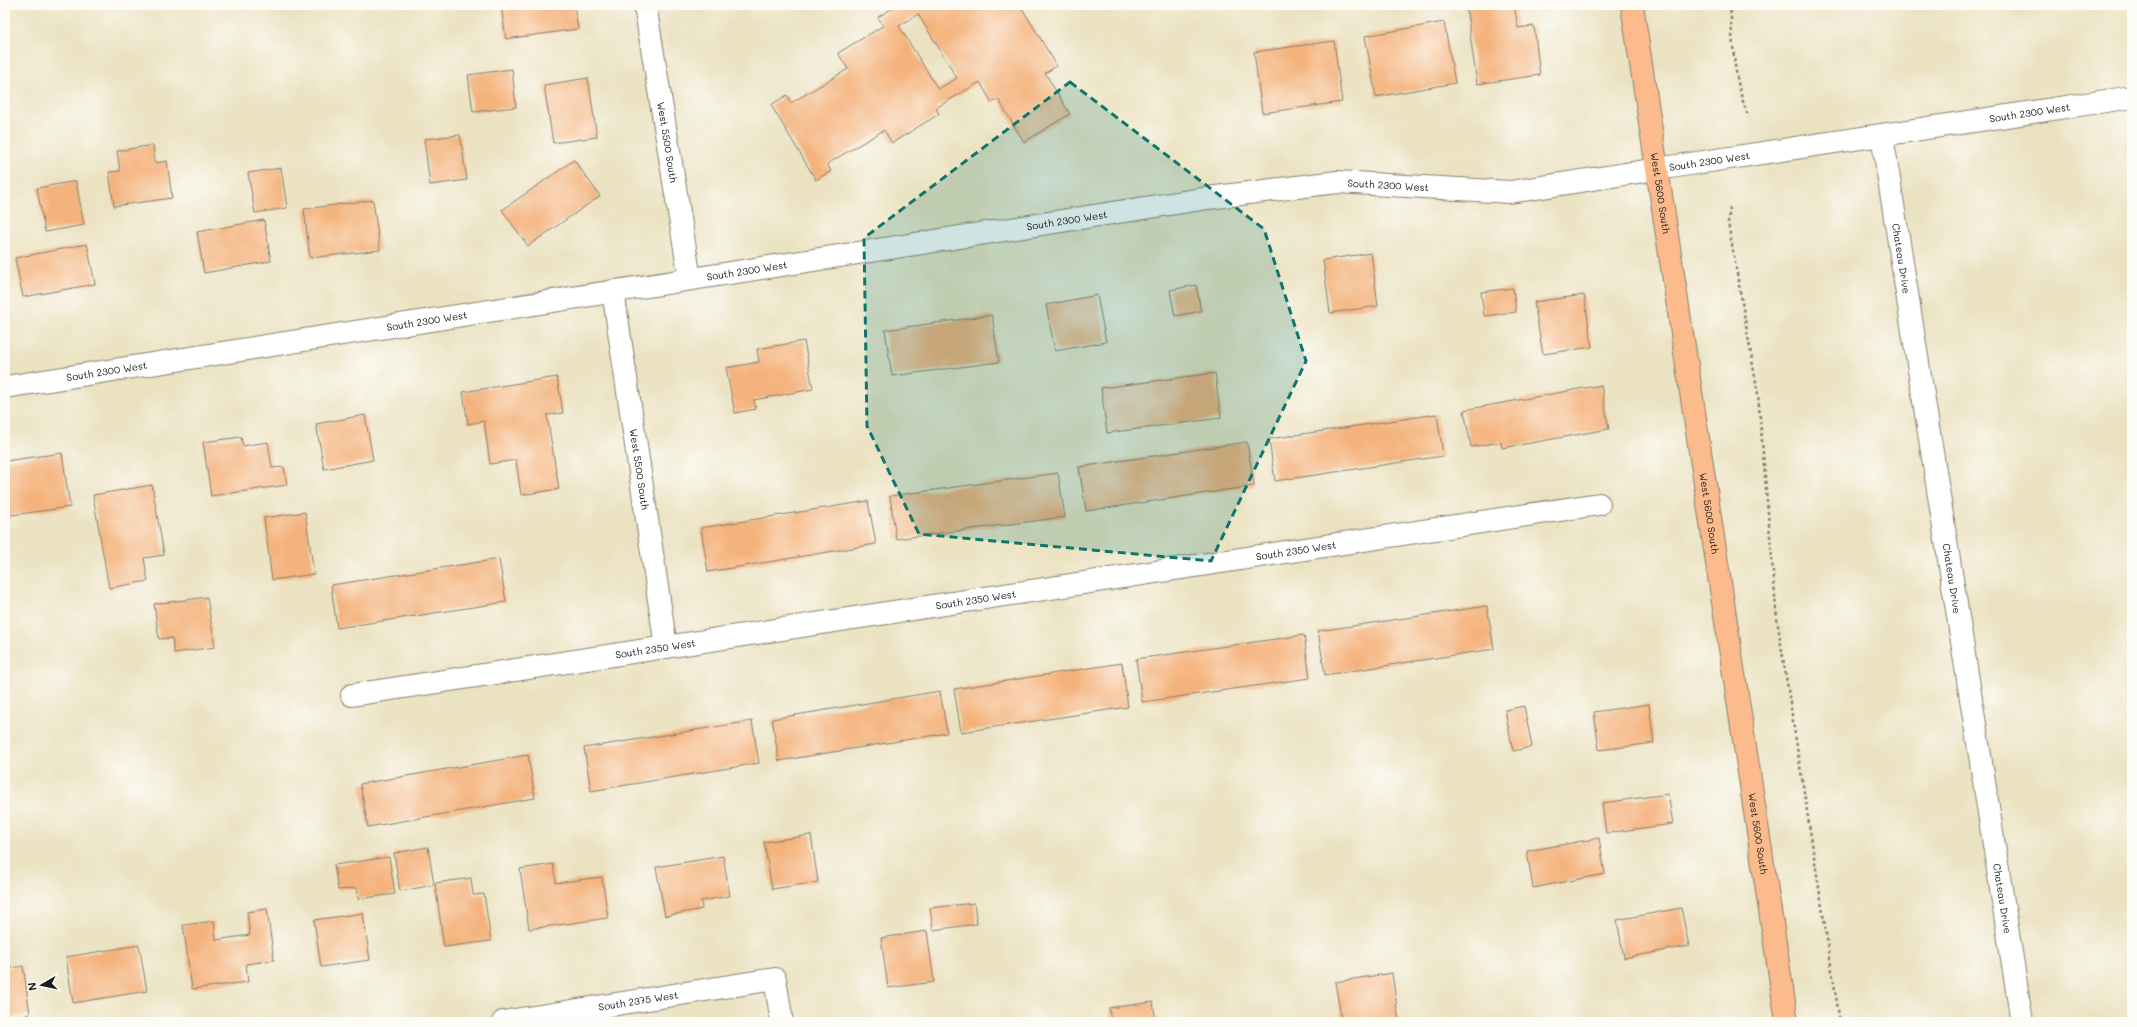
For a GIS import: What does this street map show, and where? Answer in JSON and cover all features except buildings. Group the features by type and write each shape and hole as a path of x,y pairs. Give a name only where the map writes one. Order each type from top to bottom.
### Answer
{"main road":[{"name":"West 5600 South","path":"1632,5 1788,1022"}],"street":[{"name":"West 5500 South","path":"645,5 690,280"},
{"name":"South 2300 West","path":"5,387 1208,198 1337,182 1510,192 2132,98"},
{"name":"Chateau Drive","path":"1882,136 2022,1022"},
{"name":"West 5500 South","path":"613,291 666,647"},
{"name":"South 2350 West","path":"352,695 1599,504"},
{"name":"South 2375 West","path":"502,1022 775,978 782,1022"}],"path":[{"path":"1730,5 1735,70 1744,107 1749,117"},
{"path":"1730,208 1728,222 1758,394 1777,619 1840,1022"}],"highlighted area":[{"path":"1070,82 1264,229 1306,361 1211,561 919,534 867,426 864,238"}]}
